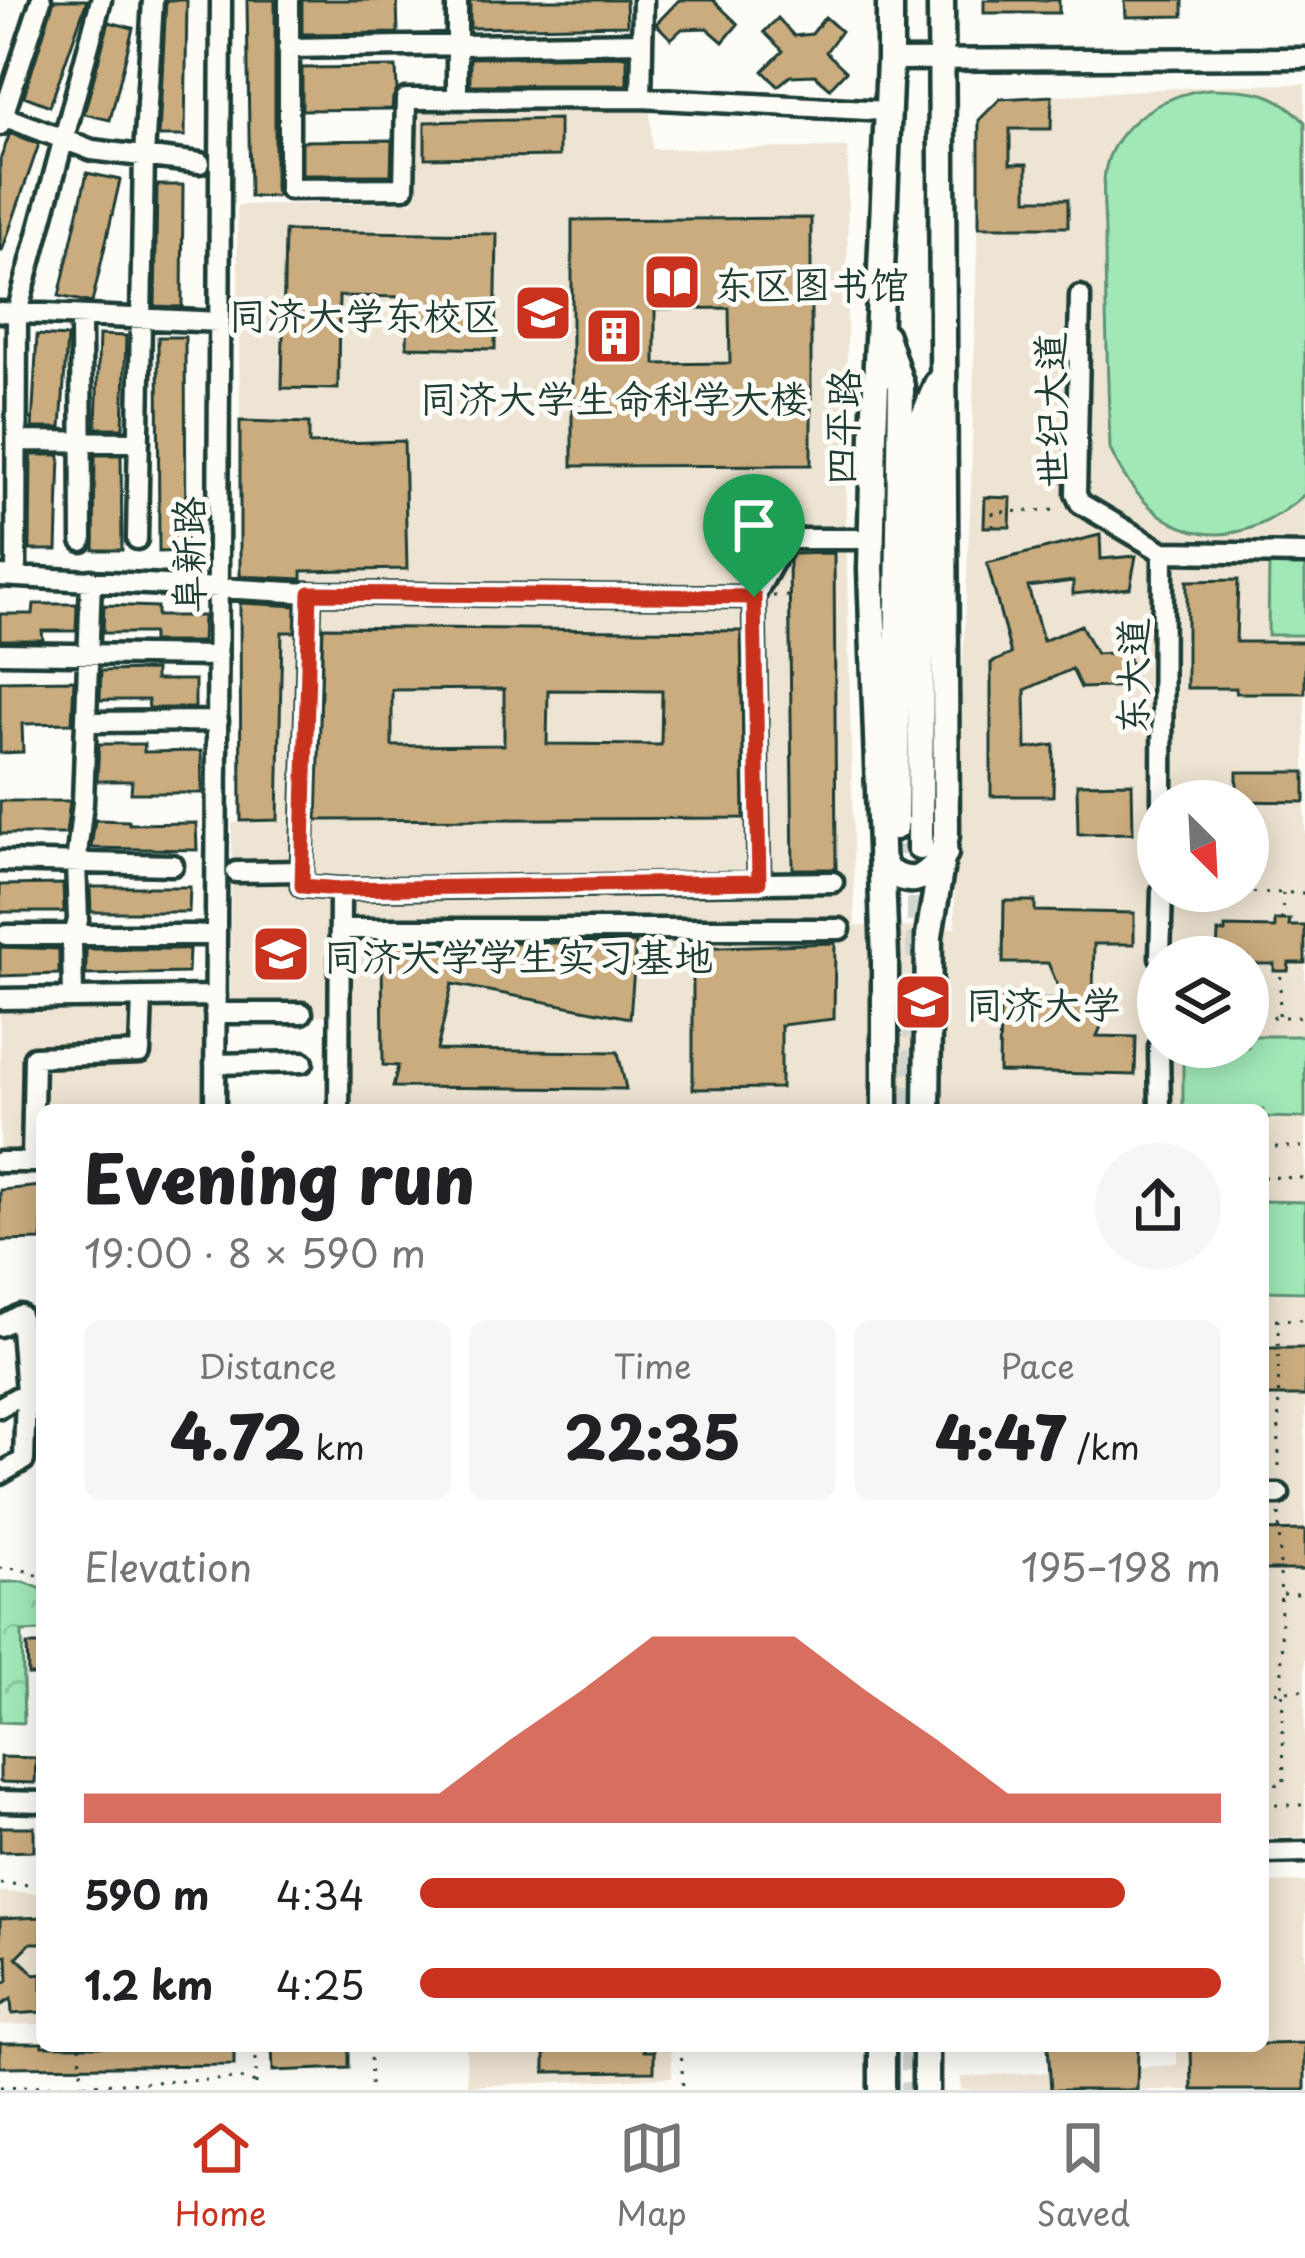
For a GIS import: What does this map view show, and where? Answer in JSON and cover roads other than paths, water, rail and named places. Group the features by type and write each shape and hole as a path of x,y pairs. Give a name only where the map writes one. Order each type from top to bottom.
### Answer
{"main road":[{"name":"四平路","path":"890,0 872,539 910,850 929,936 928,1104"},
{"path":"910,850 922,421 942,371 941,0"},
{"path":"880,322 901,386 910,850"},
{"name":"四平路","path":"885,1104 885,958 910,850"},
{"path":"882,2052 882,2090"},
{"path":"926,2052 926,2090"}],"street":[{"path":"41,0 8,76 2,121 92,150 200,163"},
{"path":"101,0 65,140 9,312 17,441 8,576 310,593 754,597"},
{"path":"137,539 144,156 153,0"},
{"name":"阜新路","path":"215,1104 221,0"},
{"path":"289,0 289,189 404,188 406,99 641,98 887,110"},
{"path":"457,0 457,98"},
{"path":"641,98 643,0"},
{"path":"288,48 643,42"},
{"path":"890,60 1305,58"},
{"name":"世纪大道","path":"1080,296 1076,494 1080,503 1163,551 1305,554"},
{"path":"9,312 220,322"},
{"path":"81,316 82,541"},
{"path":"17,441 139,442"},
{"path":"759,882 754,597 786,539 872,539"},
{"name":"东大道","path":"1162,780 1163,551"},
{"path":"74,998 76,863 83,803 92,580"},
{"path":"310,593 302,886 833,882"},
{"path":"0,653 218,656"},
{"path":"87,722 218,721"},
{"path":"0,861 173,865"},
{"path":"236,872 302,872"},
{"path":"339,1104 340,889"},
{"path":"340,929 840,928"},
{"path":"6,935 216,935"},
{"path":"36,1127 34,1057 140,1053 142,997"},
{"path":"0,999 142,997 302,1013"},
{"path":"215,1064 303,1062"},
{"path":"1159,1068 1160,1104"},
{"path":"0,1162 36,1162"},
{"path":"0,1326 20,1315 26,1392 24,1460 0,1474"},
{"path":"0,1407 26,1392"},
{"path":"0,1801 36,1802"},
{"path":"1269,1853 1305,1852"}],"tunnel":[{"path":"894,891 895,845"},
{"path":"918,958 920,860"},
{"path":"914,1104 916,1016"},
{"path":"913,2052 913,2090"}],"place":[{"name":"东区图书馆","path":"672,282"},
{"name":"同济大学东校区","path":"543,313"},
{"name":"同济大学生命科学大楼","path":"614,336"},
{"name":"同济大学学生实习基地","path":"281,954"},
{"name":"同济大学","path":"923,1002"}]}
